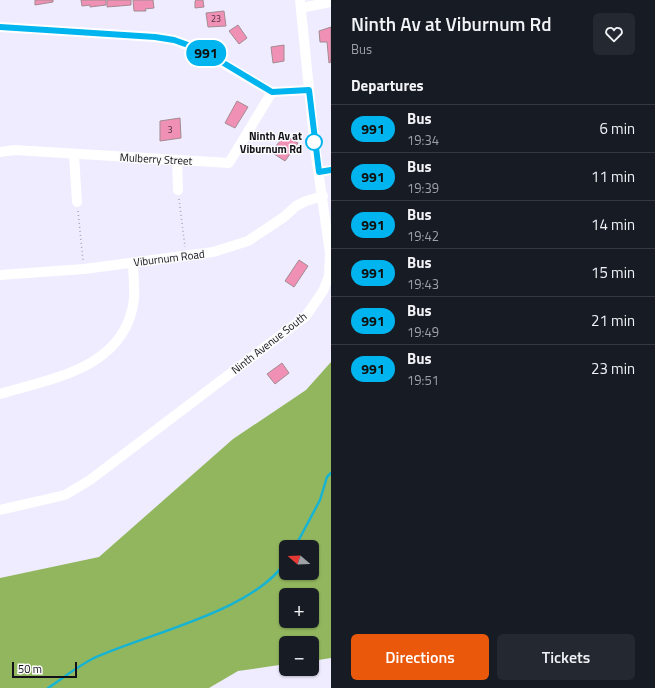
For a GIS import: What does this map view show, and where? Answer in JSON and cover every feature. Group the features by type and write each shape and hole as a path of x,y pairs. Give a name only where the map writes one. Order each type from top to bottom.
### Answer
{"street":[{"path":"300,4 331,2"},
{"name":"Ninth Avenue South","path":"0,510 65,495 90,480 306,316 324,291 330,276 330,253 309,90 300,4"},
{"path":"0,27 155,37 174,40 202,50 272,92 309,90"},
{"name":"Mulberry Street","path":"0,152 14,150 74,155 230,163 272,92"},
{"path":"74,155 77,202"},
{"path":"177,160 178,190"},
{"path":"319,172 331,170"},
{"name":"Viburnum Road","path":"0,275 84,269 213,252 248,241 284,217 296,206 306,201 323,196"},
{"path":"0,394 76,371 100,358 110,348 126,326 131,313 134,299 133,262"}],"path":[{"path":"178,190 186,255"},
{"path":"77,202 84,269"}],"green space":[{"path":"331,362 331,658 319,660 319,636 279,636 279,665 238,671 209,688 0,688 0,578 99,557 233,439 306,390"}],"building":[{"path":"35,0 53,0 53,2 35,5"},
{"path":"81,0 106,0 106,5 90,7 90,5 82,6"},
{"path":"107,0 131,0 131,5 107,7"},
{"path":"133,0 153,0 154,8 145,9 146,11 134,11"},
{"path":"196,0 203,0 204,7 195,8"},
{"path":"224,11 226,26 208,27 206,13"},
{"path":"238,25 247,38 239,44 229,31"},
{"path":"331,27 331,62 329,63 327,42 320,42 319,31"},
{"path":"284,45 284,61 273,63 271,47"},
{"path":"237,101 248,107 235,128 225,123"},
{"path":"180,118 181,138 160,141 160,121"},
{"path":"285,135 298,143 285,161 271,152"},
{"path":"299,260 308,266 294,287 285,281"},
{"path":"282,363 289,373 275,384 267,374"}],"waterway":[{"path":"299,540 320,500 327,477 331,473"},
{"path":"48,688 76,668 94,658 198,619 225,607 250,594 271,579 279,569"}],"bus line":[{"name":"991","path":"0,27 155,37 174,40 202,50 272,92 309,90 319,172 331,170"}],"place":[{"name":"Ninth Av at Viburnum Rd","path":"314,142"}]}
